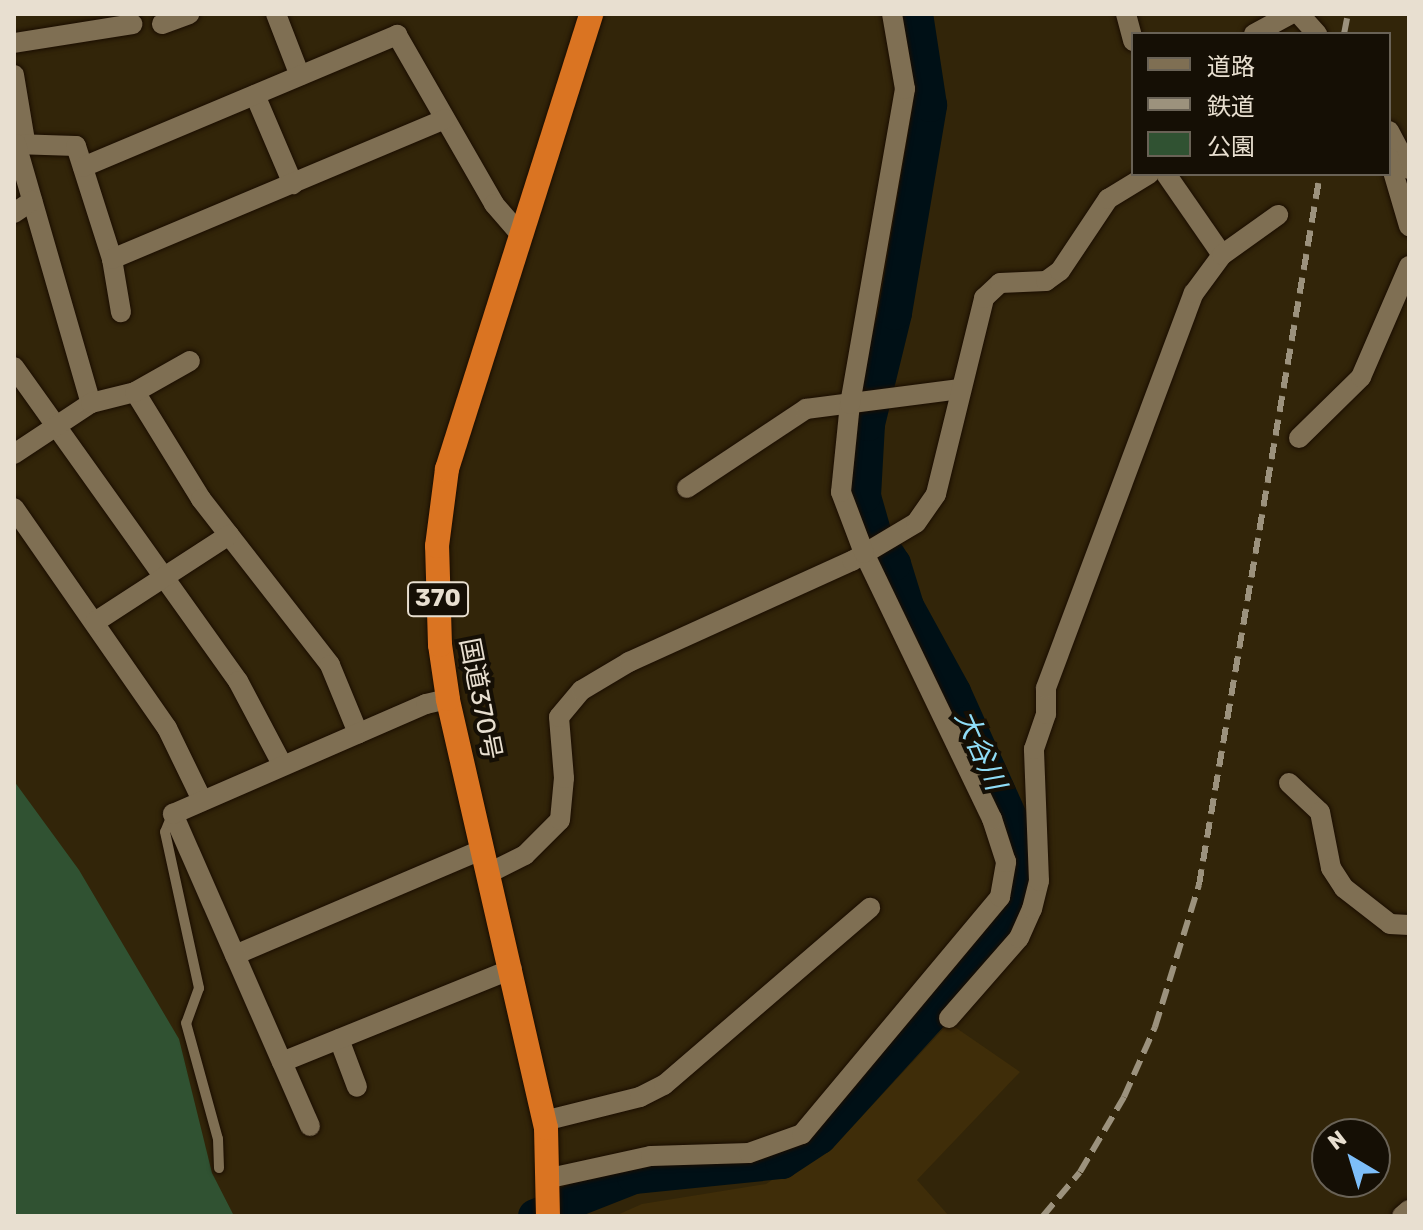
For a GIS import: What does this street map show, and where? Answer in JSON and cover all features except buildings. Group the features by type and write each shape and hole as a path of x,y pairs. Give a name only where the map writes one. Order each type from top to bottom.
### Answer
{"highway":[{"name":"国道370号","path":"549,1196 544,1121 512,969 448,699 440,645 437,546 447,469 591,14"}],"street":[{"path":"162,24 189,14"},
{"path":"276,14 300,76"},
{"path":"549,1196 651,1156 749,1153 802,1134 1000,897 1006,862 992,819 864,553 841,492 850,404 905,89 892,14"},
{"path":"1258,32 1291,14"},
{"path":"1299,14 1315,32"},
{"path":"14,43 132,24"},
{"path":"83,167 397,35 494,204 520,234"},
{"path":"14,75 18,143 91,403"},
{"path":"255,95 293,184"},
{"path":"112,259 445,119"},
{"path":"1391,135 1409,169"},
{"path":"18,143 76,146 112,259 121,312"},
{"path":"1391,165 1409,226"},
{"path":"235,955 486,861 525,855 560,820 564,778 559,717 582,690 629,662 884,544 916,523 936,494 984,298 1000,283 1046,281 1060,271 1108,199 1146,176"},
{"path":"1167,176 1222,255"},
{"path":"14,213 32,201"},
{"path":"949,1018 1019,938 1032,909 1039,881 1034,749 1046,714 1046,688 1194,293 1222,255 1278,215"},
{"path":"1299,438 1361,377 1409,266"},
{"path":"14,454 91,403 135,392 190,361"},
{"path":"14,367 162,579 238,681 282,764"},
{"path":"687,488 806,409 828,402 850,404 960,389"},
{"path":"135,392 229,535 330,665 358,733"},
{"path":"14,508 167,728 201,798"},
{"path":"95,622 229,535"},
{"path":"310,1126 173,814 201,798 282,764 448,699"},
{"path":"1289,783 1320,812 1331,868 1344,888 1390,924 1409,925"},
{"path":"544,1121 640,1097 664,1085 870,908"},
{"path":"282,1062 512,969"},
{"path":"339,1039 357,1087"},
{"path":"1402,1216 1409,1210"}],"lane":[{"path":"173,814 165,832 199,988 186,1023 218,1139 219,1168"}],"shaded area":[{"path":"949,1023 1020,1072 917,1180 949,1216 615,1216 642,1204 766,1184 852,1127"}],"green space":[{"path":"14,781 79,870 179,1039 212,1173 234,1216 14,1216"}],"waterway":[{"name":"大谷川","path":"535,1216 634,1177 782,1162 820,1137 930,1016 1009,915 1026,874 1016,830 954,692 907,606 894,564 875,535 864,496 868,424 895,313 930,105 916,14"}],"railway":[{"path":"1344,32 1348,14"},
{"path":"1043,1216 1080,1172 1124,1097 1155,1027 1199,885 1320,176"}]}
